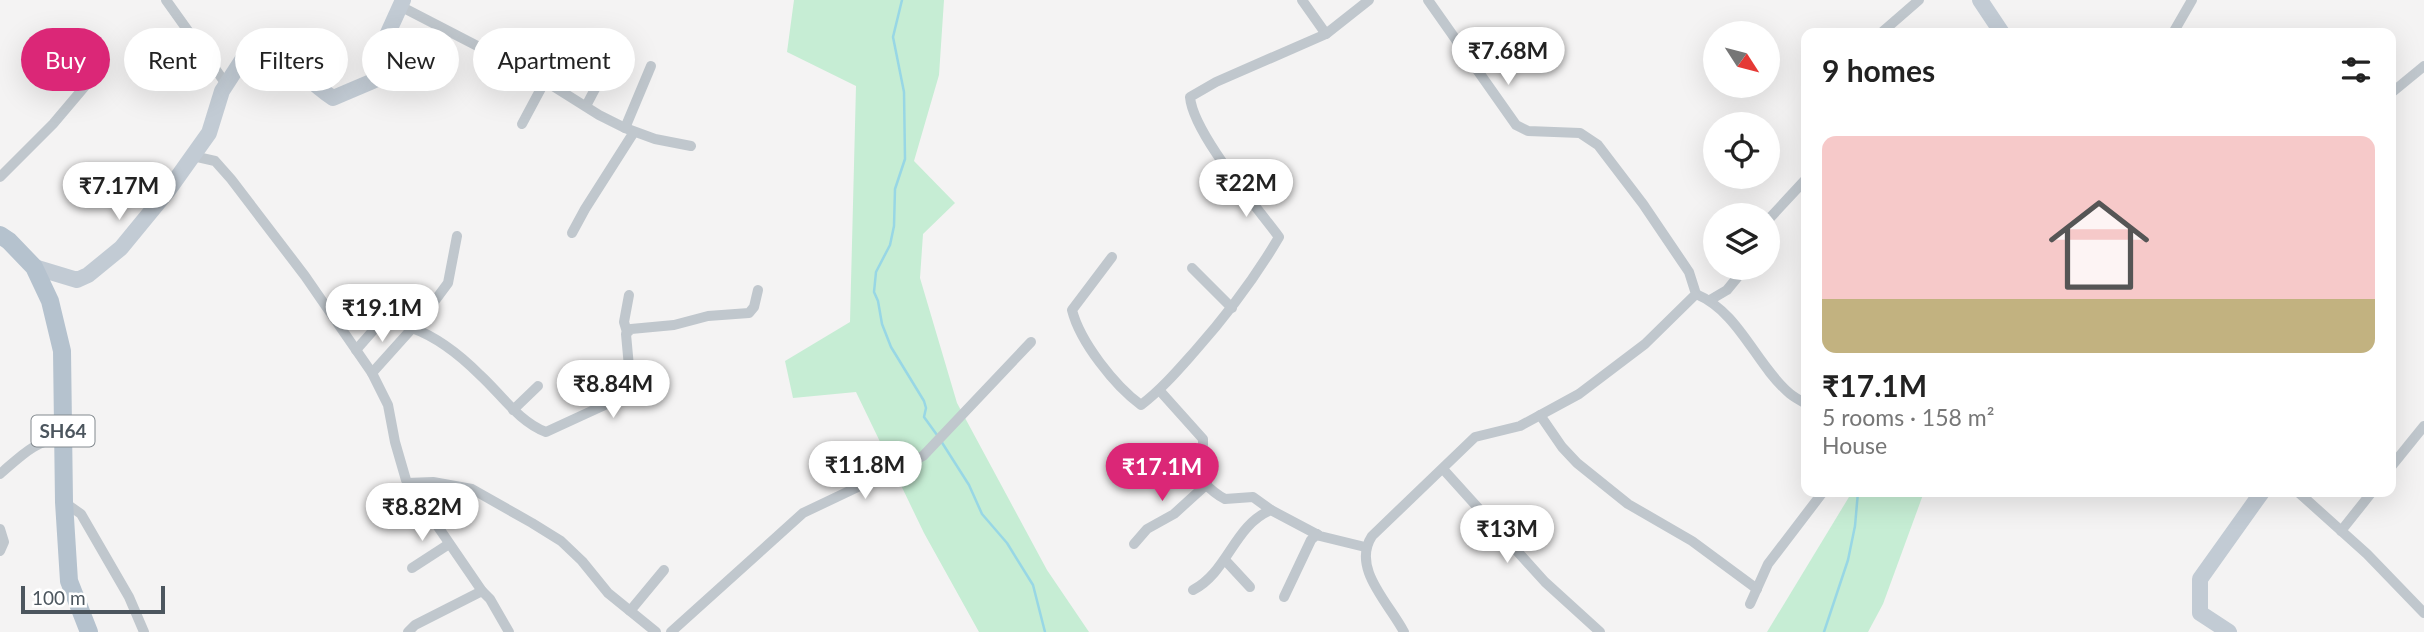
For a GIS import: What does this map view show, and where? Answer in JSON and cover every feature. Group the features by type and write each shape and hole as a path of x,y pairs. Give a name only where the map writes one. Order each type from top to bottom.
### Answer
{"main road":[{"path":"1980,0 1999,28"},
{"path":"34,267 77,279 88,275 129,239 209,133 222,90 244,57 268,45 285,55 320,90 333,97 373,80 388,33 402,3"},
{"name":"SH64","path":"3,235 34,267 50,301 62,351 64,502 69,581 89,632"},
{"path":"2229,632 2200,613 2200,579 2258,497"}],"street":[{"path":"166,0 226,84"},
{"path":"1301,0 1326,34"},
{"path":"1112,257 1072,310 1076,325 1114,379 1141,405 1160,391 1232,308 1253,281 1279,237 1230,174 1206,135 1191,105 1190,97 1216,82 1326,34 1369,0"},
{"path":"1428,0 1516,125 1528,131 1580,133 1598,145 1643,204 1689,272 1696,294 1710,300 1746,339 1787,392 1801,401"},
{"path":"1887,28 1919,0"},
{"path":"2176,28 2192,0"},
{"path":"402,3 473,42"},
{"path":"572,233 630,130 651,66"},
{"path":"2396,89 2424,66"},
{"path":"0,177 53,124 81,91"},
{"path":"522,124 544,91"},
{"path":"562,91 630,130 691,146"},
{"path":"586,106 594,91"},
{"path":"193,156 215,161 231,179 306,276 372,373 388,405 395,442 408,483 482,591 490,598 509,632"},
{"path":"1780,207 1801,184"},
{"path":"372,373 448,283 457,236"},
{"path":"1192,268 1232,308"},
{"path":"1710,300 1727,290 1735,280"},
{"path":"627,332 631,329 674,325 708,316 749,313 754,307 758,289"},
{"path":"1404,632 1365,566 1365,547 1372,536 1475,438 1520,426 1579,394 1645,344 1696,294"},
{"path":"412,328 427,333 456,355 480,374 513,410 536,428 546,432 606,406 611,397 604,380 629,367 624,322 629,295"},
{"path":"356,350 385,317"},
{"path":"671,632 803,513 923,456 1031,342"},
{"path":"513,410 538,386"},
{"path":"1160,391 1203,439 1203,445 1190,459 1190,465 1207,484 1226,499 1253,498 1317,534 1365,547"},
{"path":"1540,415 1562,447 1577,463 1628,504 1692,541 1757,589"},
{"path":"2396,461 2424,426"},
{"path":"0,474 32,446 63,438"},
{"path":"1443,469 1545,582 1600,632"},
{"path":"408,483 433,482 472,489 532,523 561,541 582,561 608,593 656,632"},
{"path":"1134,544 1147,529 1174,514 1207,484"},
{"path":"1750,604 1768,564 1819,497"},
{"path":"2304,497 2424,613"},
{"path":"2341,531 2368,497"},
{"path":"64,502 81,514 128,597 144,632"},
{"path":"1193,590 1203,584 1225,560 1236,540 1265,512 1271,510"},
{"path":"0,529 4,542 0,551"},
{"path":"1284,597 1311,540 1317,534"},
{"path":"412,568 449,544"},
{"path":"1225,560 1250,587"},
{"path":"630,611 664,570"},
{"path":"408,632 415,625 482,591"}],"green space":[{"path":"794,0 944,0 939,75 914,161 955,203 923,234 920,278 957,403 1047,570 1089,632 979,632 924,533 856,392 793,398 785,361 850,322 856,86 787,52"},
{"path":"1849,497 1922,497 1883,604 1868,632 1767,632"}],"waterway":[{"path":"902,0 893,37 904,92 905,159 895,189 894,226 890,245 876,272 874,292 891,347 924,401 924,417 937,435"},
{"path":"941,441 969,485 982,514 1007,543 1033,585 1045,632"},
{"path":"1824,632 1848,560 1858,497"}]}
